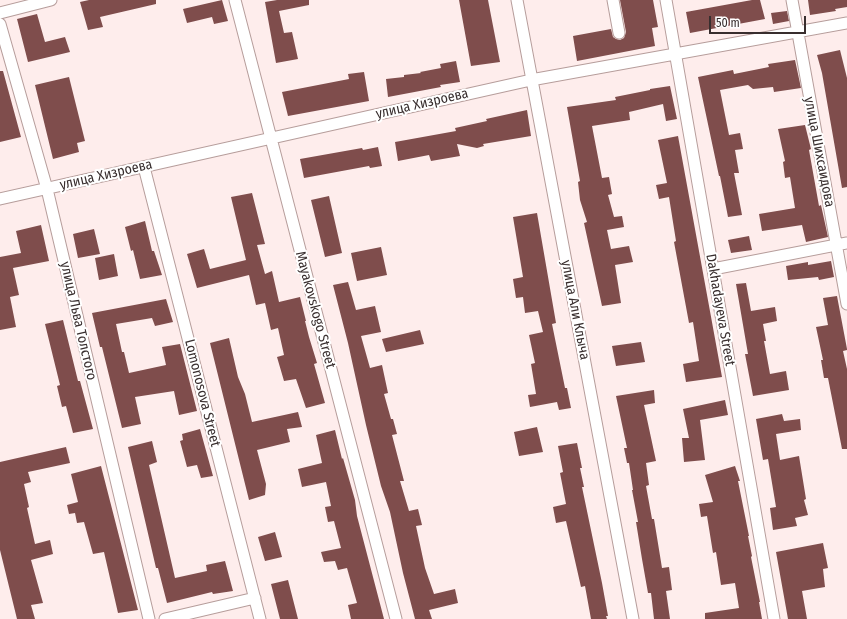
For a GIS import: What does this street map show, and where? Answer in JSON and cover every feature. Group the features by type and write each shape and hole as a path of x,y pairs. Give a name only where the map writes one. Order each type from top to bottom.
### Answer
{"street":[{"path":"0,13 51,0"},
{"name":"Mayakovskogo Street","path":"235,0 396,619"},
{"name":"улица Али Клыча","path":"517,0 633,619"},
{"path":"613,0 618,33"},
{"name":"Dakhadayeva Street","path":"666,0 774,619"},
{"name":"улица Шихсаидова","path":"792,0 797,32 842,244 847,304"},
{"name":"улица Хизроева","path":"0,199 531,80 847,23"},
{"name":"улица Льва Толстого","path":"0,24 48,189 149,619"},
{"name":"Lomonosova Street","path":"144,167 260,619"},
{"path":"713,269 842,244"},
{"path":"165,619 255,598"}],"building":[{"path":"89,0 156,0 156,4 100,17 103,27 88,30 80,2"},
{"path":"222,0 228,21 214,24 212,17 187,23 183,9"},
{"path":"277,0 309,0 309,5 279,11 284,33 292,32 298,59 276,63 265,2"},
{"path":"459,0 488,0 500,62 471,66"},
{"path":"620,0 653,0 658,27 652,28 655,46 577,61 573,36 611,29 613,37 620,40 624,38 626,32"},
{"path":"752,0 760,0 765,19 690,33 686,12"},
{"path":"808,0 847,0 847,7 835,9 836,11 810,15"},
{"path":"787,11 789,21 773,24 771,13"},
{"path":"37,14 45,42 65,37 70,52 28,62 17,19"},
{"path":"840,50 847,78 847,187 842,188 822,73 817,55"},
{"path":"795,60 801,88 774,92 773,87 753,89 748,85 720,90 729,135 740,133 743,149 735,150 739,173 734,173 742,215 728,217 698,77 733,70 734,74 769,67 768,64"},
{"path":"456,61 460,82 388,97 386,79 404,77 404,75 441,68 440,64"},
{"path":"0,71 3,71 21,137 0,142"},
{"path":"364,72 369,101 288,116 282,92 349,79 348,74"},
{"path":"69,77 85,141 77,143 79,152 53,159 35,85"},
{"path":"670,86 677,119 666,121 663,104 629,112 630,120 592,126 602,178 609,177 612,194 608,195 614,217 622,216 624,227 607,230 611,249 629,246 633,262 615,265 621,303 602,306 584,223 587,222 580,200 578,182 580,181 567,107 616,100 615,97"},
{"path":"527,110 531,136 483,144 484,146 477,148 457,144 460,156 431,161 429,155 398,161 395,142 456,131 455,128 487,121 486,119"},
{"path":"805,125 811,149 809,150 819,206 821,205 828,237 806,242 802,225 762,231 759,214 795,208 790,177 785,178 783,162 785,161 778,129"},
{"path":"678,136 722,377 686,382 683,364 699,361 693,322 689,323 674,242 676,241 669,197 659,199 656,185 667,183 658,140"},
{"path":"378,147 382,166 370,168 369,166 304,178 300,159 362,148 363,150"},
{"path":"252,193 265,244 257,245 265,274 272,271 279,302 300,297 309,337 317,363 314,364 325,403 306,408 296,379 284,381 277,357 284,355 278,328 271,330 265,303 256,305 249,275 197,288 187,254 204,249 210,269 246,260 231,197"},
{"path":"329,196 342,253 325,257 311,200"},
{"path":"537,213 556,323 552,324 565,388 567,388 571,408 559,410 557,402 530,407 528,395 536,394 531,364 535,363 529,335 543,332 538,311 525,313 523,297 516,298 513,279 523,277 513,217"},
{"path":"145,221 152,251 154,251 162,275 140,279 133,250 131,251 125,227"},
{"path":"41,225 49,261 13,268 19,295 10,297 16,327 0,330 0,257 21,253 16,231"},
{"path":"94,229 100,254 78,258 73,234"},
{"path":"749,236 752,250 731,253 728,240"},
{"path":"381,247 387,275 357,281 351,253"},
{"path":"114,254 118,276 99,280 95,258"},
{"path":"831,261 834,277 819,280 818,277 788,280 786,266 808,262 808,265"},
{"path":"348,282 356,310 375,306 381,332 361,336 370,368 382,365 388,393 384,394 397,434 392,435 404,481 400,481 409,511 418,509 422,525 416,526 425,568 434,594 455,589 458,603 429,610 432,619 415,619 403,573 390,512 381,486 333,285"},
{"path":"746,283 751,311 775,307 777,321 763,324 766,341 764,341 770,374 786,371 789,390 753,396 745,354 748,354 736,284"},
{"path":"837,296 847,349 843,351 847,369 847,449 842,449 828,378 824,378 821,360 823,360 816,327 828,325 823,298"},
{"path":"166,299 173,322 155,326 152,318 116,324 122,352 124,352 129,373 166,365 162,347 180,344 197,411 179,415 174,391 135,397 141,424 122,428 92,313"},
{"path":"63,320 78,381 80,381 93,429 73,433 66,406 62,407 57,386 60,385 45,324"},
{"path":"420,330 424,344 386,352 382,339"},
{"path":"229,338 238,377 245,394 252,422 298,412 302,427 287,429 290,442 257,450 266,484 265,495 249,500 210,343"},
{"path":"641,342 645,362 616,366 612,346"},
{"path":"654,390 655,403 644,405 656,461 646,463 649,485 646,486 652,519 654,519 662,568 669,567 672,590 666,591 670,619 654,619 651,593 648,593 636,522 638,522 629,463 627,463 624,448 627,448 616,396"},
{"path":"725,400 728,415 700,420 705,460 684,462 682,438 689,438 683,409"},
{"path":"782,414 784,421 800,419 801,430 776,434 780,460 799,456 806,499 804,500 808,515 795,518 797,526 773,530 770,508 776,507 768,459 763,460 756,419"},
{"path":"537,427 543,452 519,456 514,432"},
{"path":"200,429 213,476 201,478 197,465 187,467 180,441 183,440 182,434"},
{"path":"335,430 342,459 343,458 355,500 357,516 384,619 351,619 348,605 357,603 347,568 338,570 335,561 324,562 321,552 341,548 334,521 328,522 325,507 331,506 326,482 302,487 298,469 322,463 316,435"},
{"path":"152,441 157,462 149,465 175,578 207,571 206,565 225,561 233,591 213,594 212,592 167,603 158,568 156,568 128,447"},
{"path":"577,443 582,468 580,468 584,487 582,487 602,583 608,616 606,616 607,619 591,619 585,586 581,587 566,521 556,523 553,507 566,504 560,473 563,472 558,446"},
{"path":"66,447 70,463 28,472 31,482 24,484 29,507 27,508 35,544 50,540 53,554 31,560 43,603 31,605 35,619 17,619 0,550 0,462"},
{"path":"101,466 138,610 118,613 104,552 93,554 84,522 77,523 75,513 69,514 67,505 78,502 71,474"},
{"path":"735,466 740,481 738,481 749,536 751,557 762,619 705,619 705,613 739,608 735,583 721,585 716,552 713,553 707,516 701,517 699,504 713,502 705,475"},
{"path":"275,532 282,557 265,561 258,537"},
{"path":"823,543 828,568 823,569 825,587 802,591 807,619 788,619 776,552"},
{"path":"288,580 298,619 280,619 271,584"}]}
